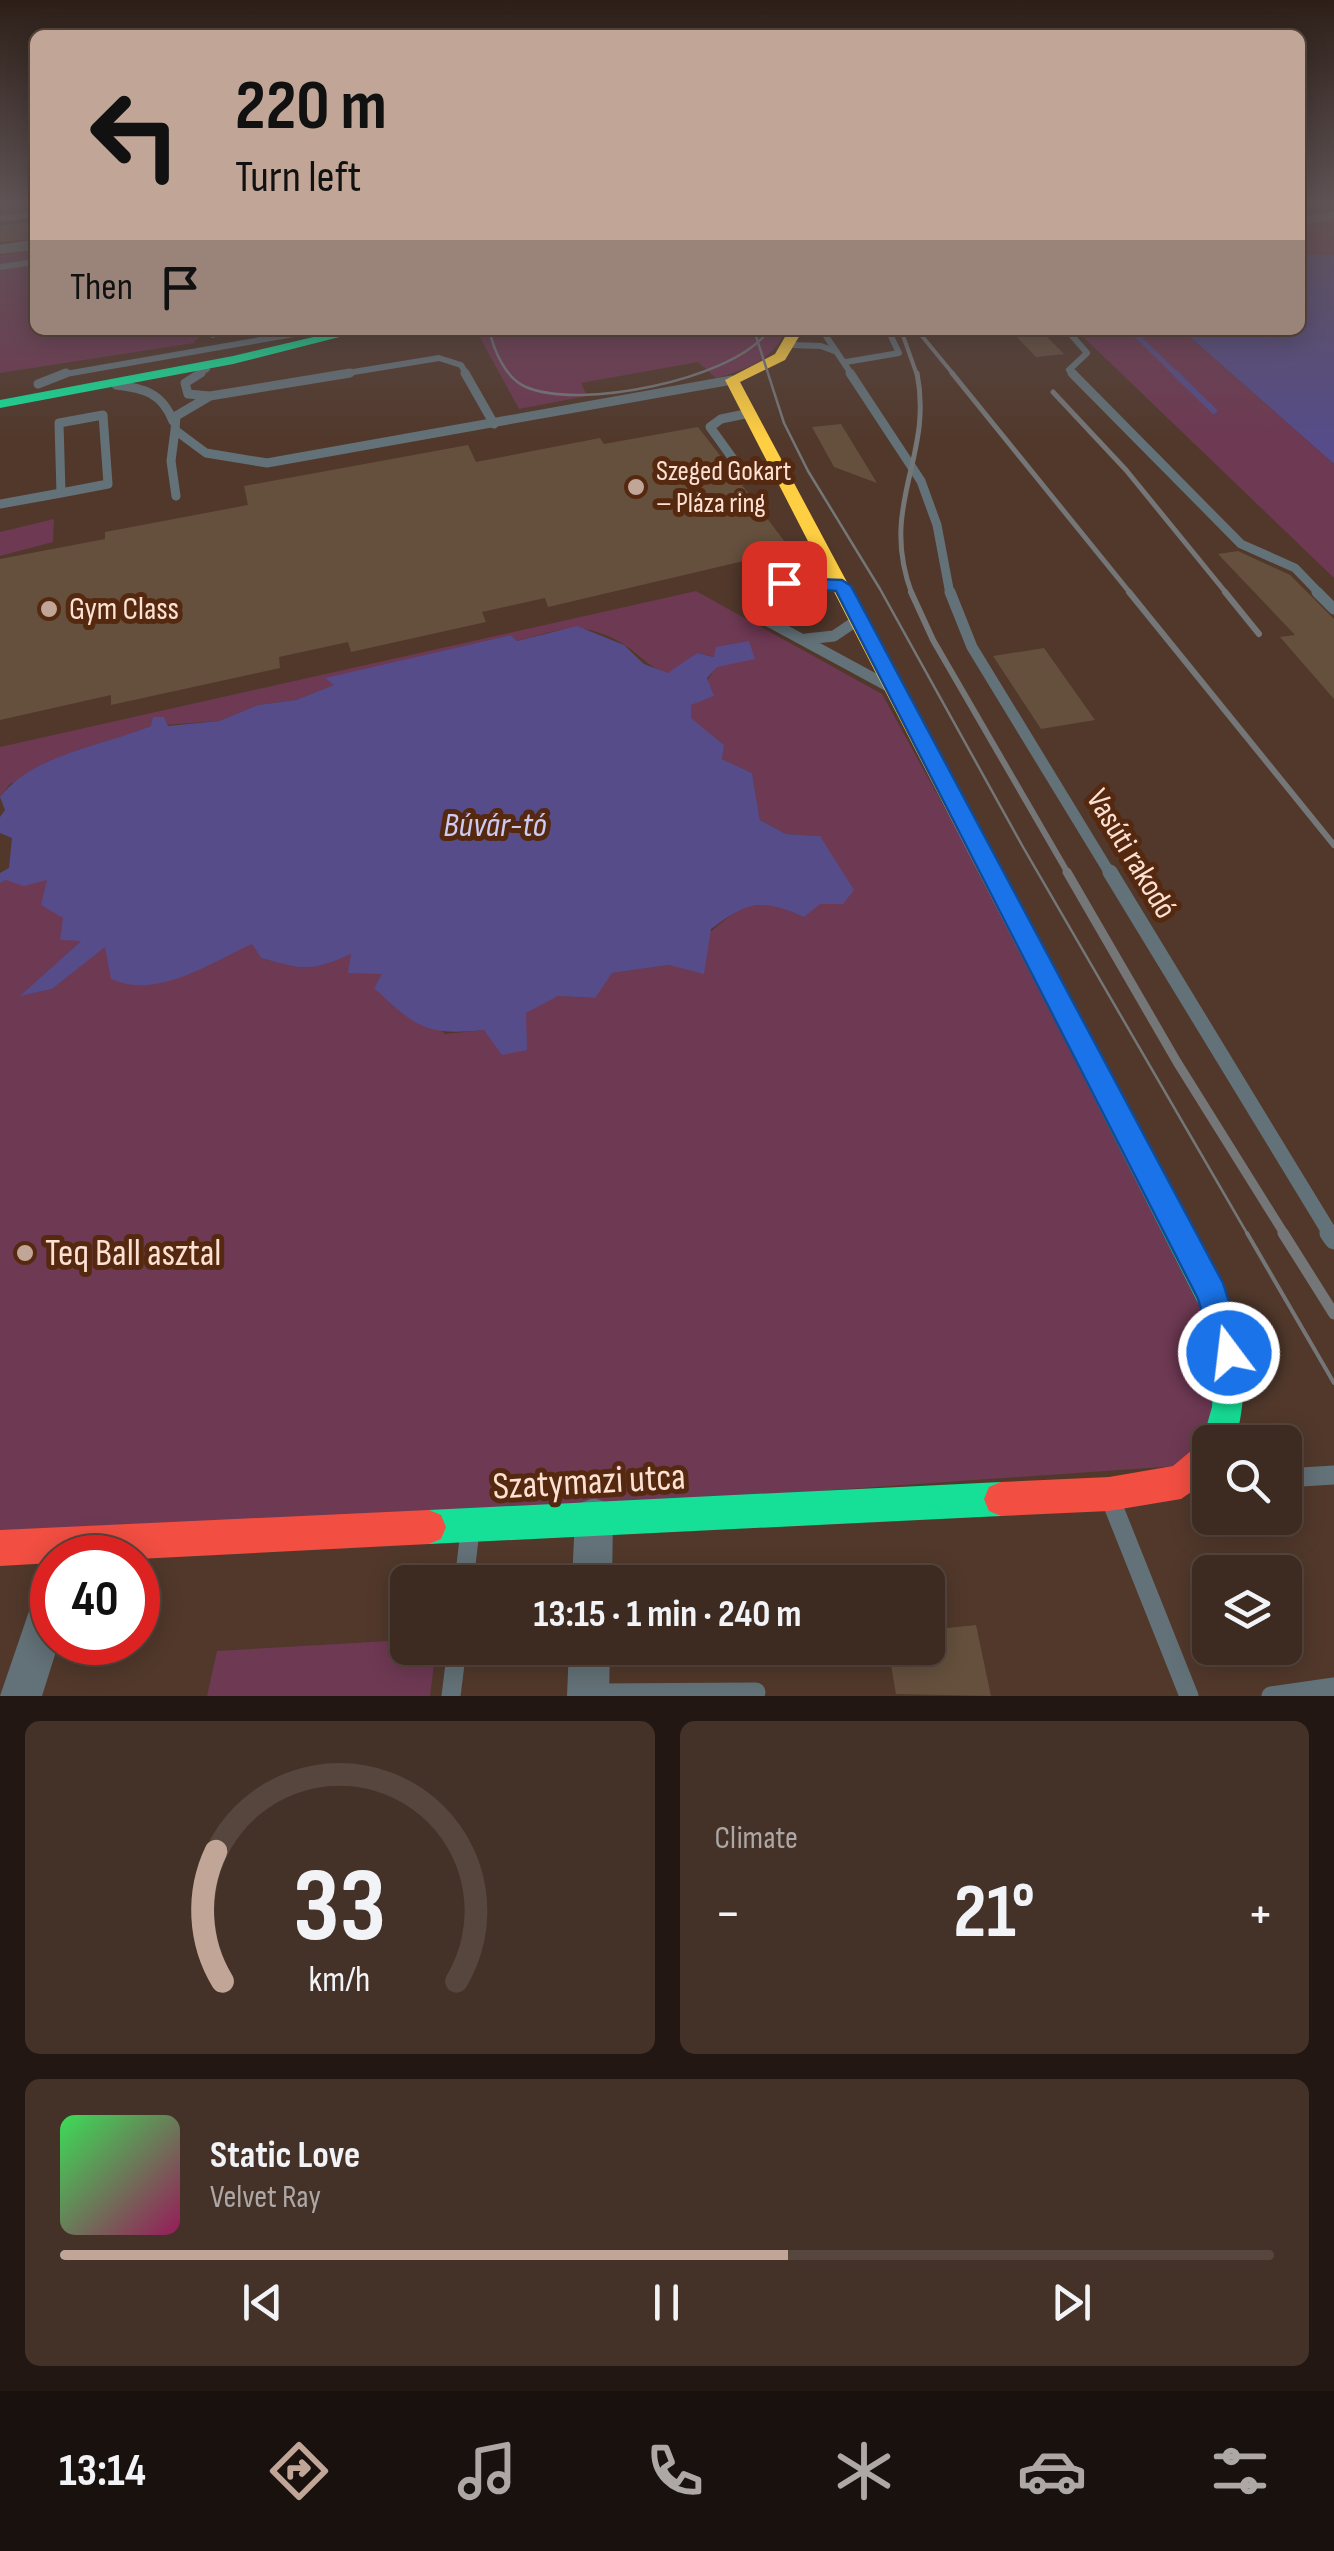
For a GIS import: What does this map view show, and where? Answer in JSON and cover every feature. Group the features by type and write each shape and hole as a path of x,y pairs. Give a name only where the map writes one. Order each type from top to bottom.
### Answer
{"street":[{"path":"0,404 94,383 233,360 339,335"},
{"path":"794,338 768,366 732,380 1212,1294 1226,1334 1232,1373 1224,1425"},
{"path":"0,390 38,384 94,383"},
{"path":"1181,1482 1192,1473"},
{"name":"Szatymazi utca","path":"160,1544 470,1522 1109,1494 1181,1482"},
{"path":"593,1565 594,1516"},
{"name":"Szatymazi utca","path":"0,1548 30,1549"},
{"path":"21,1696 31,1665"},
{"path":"588,1694 589,1665"}],"lane":[{"path":"272,338 280,335"},
{"path":"38,384 73,370 289,335"},
{"name":"Vasúti rakodó","path":"826,335 921,481 938,525 951,598 972,647 1334,1240"},
{"path":"794,338 822,346 843,358 899,353 890,335"},
{"path":"1071,335 1086,354 1069,370 1241,544 1295,568 1334,609"},
{"path":"233,360 196,374 184,384 188,394 210,396 439,358 461,365 494,424"},
{"path":"174,426 206,453 267,463 732,380"},
{"path":"94,383 156,392 167,404 174,426 171,461 176,496"},
{"path":"174,426 188,406 210,396"},
{"path":"737,478 741,470 710,427 720,419 750,413"},
{"path":"0,504 60,493 108,484 104,415 59,423 60,493"},
{"path":"842,586 784,583 767,588 754,598 752,607 758,615 894,689"},
{"path":"804,639 834,636 860,618"},
{"path":"1302,1477 1334,1475"},
{"path":"1181,1482 1192,1482"},
{"path":"1109,1494 1189,1696"},
{"path":"466,1565 470,1522"},
{"path":"452,1696 455,1665"},
{"path":"1271,1696 1334,1687"},
{"path":"588,1694 756,1692"}],"shaded area":[{"path":"0,283 30,283 30,335 228,335 199,337 194,343 0,373"},
{"path":"479,335 784,335 766,357 727,375 716,378 698,362 581,383 587,396 519,409"},
{"path":"1081,335 1188,335 1334,464 1334,578"},
{"path":"54,519 53,542 0,556 0,532"},
{"path":"696,591 882,694 1212,1294 1221,1425 1192,1425 1192,1465 160,1537 30,1535 30,1546 0,1548 0,883 48,879 64,917 82,940 22,995 52,989 105,946 175,979 252,943 261,958 297,967 316,966 352,953 382,973 445,1034 484,1030 558,996 594,998 611,973 669,965 742,906 774,904 804,917 820,836 786,834 760,820 752,773 722,759 723,744 691,719 691,705 716,667 715,657 697,653 668,674 608,636 583,629 517,641 511,635 327,678 335,685 296,700 258,705 219,721 151,726 10,784 0,797 0,747"},
{"path":"390,1641 390,1665 434,1665 430,1696 207,1696 217,1651"}],"water":[{"path":"1305,283 1334,283 1334,464 1188,335 1305,335"},
{"name":"Búvár-tó","path":"577,626 624,645 644,664 668,673 697,653 714,657 716,647 749,641 755,659 717,667 707,678 714,696 691,705 691,718 724,745 722,759 752,773 760,820 786,834 820,836 854,890 843,904 820,904 804,917 765,905 745,908 711,929 704,974 669,965 612,973 595,998 558,996 526,1013 527,1050 502,1055 484,1030 434,1030 412,1020 374,988 382,974 348,973 351,954 326,964 297,967 261,958 252,944 201,969 147,985 111,979 105,947 52,989 20,996 81,941 60,940 63,918 41,905 47,880 24,886 6,880 0,883 0,873 9,868 12,838 0,833 0,817 5,810 0,797 14,782 50,761 151,726 153,717 164,717 168,726 219,721 258,705 296,700 334,685 325,678 511,635 517,641"}],"building":[{"path":"1015,335 1045,335 1064,354 1036,357"},
{"path":"841,424 877,483 834,467 812,427"},
{"path":"698,427 732,471 731,484 742,485 791,550 548,607 545,598 482,612 486,622 351,652 348,642 279,657 280,668 111,705 111,695 0,720 0,559 105,539 105,532 248,505 244,486 468,445 476,462 600,438 604,444"},
{"path":"1238,551 1290,575 1334,619 1334,699 1280,637 1295,635 1218,554"},
{"path":"1044,648 1095,720 1041,729 993,656"},
{"path":"976,1625 991,1696 896,1694 891,1665 945,1665 945,1628"}],"waterway":[{"path":"1136,335 1177,375"},
{"path":"1175,373 1214,411"}],"tram line":[{"path":"491,335 502,363 519,383 550,393 581,395 615,393 687,377 719,365 758,341"},
{"path":"756,335 758,341"},
{"path":"758,341 765,335"},
{"path":"758,341 784,423 808,471 880,589 1023,847 1248,1235"},
{"path":"1247,1233 1334,1383"}],"railway":[{"path":"903,335 917,375"},
{"path":"921,335 954,375"},
{"path":"912,594 903,562 901,533 919,431 917,373"},
{"path":"952,373 1131,594"},
{"path":"1053,392 1126,470 1227,594"},
{"path":"911,592 933,640 1069,875"},
{"path":"1129,592 1334,845"},
{"path":"1225,592 1259,634"},
{"path":"1067,872 1177,1062 1285,1235"},
{"path":"1283,1233 1334,1314"}],"traffic: fast":[{"path":"0,404 233,360 339,335"},
{"path":"1064,1013 1184,1239 1214,1304 1230,1372 1223,1425"},
{"path":"429,1527 1001,1499"}],"traffic: slow":[{"path":"793,335 780,357 732,380 1064,1013"}],"traffic: jam":[{"path":"1001,1499 1109,1494 1181,1482 1192,1473"},
{"path":"0,1548 429,1527"}],"place":[{"name":"Szeged Gokart – Pláza ring","path":"636,487"},
{"name":"Gym Class","path":"49,609"},
{"name":"Teq Ball asztal","path":"25,1253"}],"route":[{"path":"784,583 842,586 1212,1294 1229,1353"}]}
